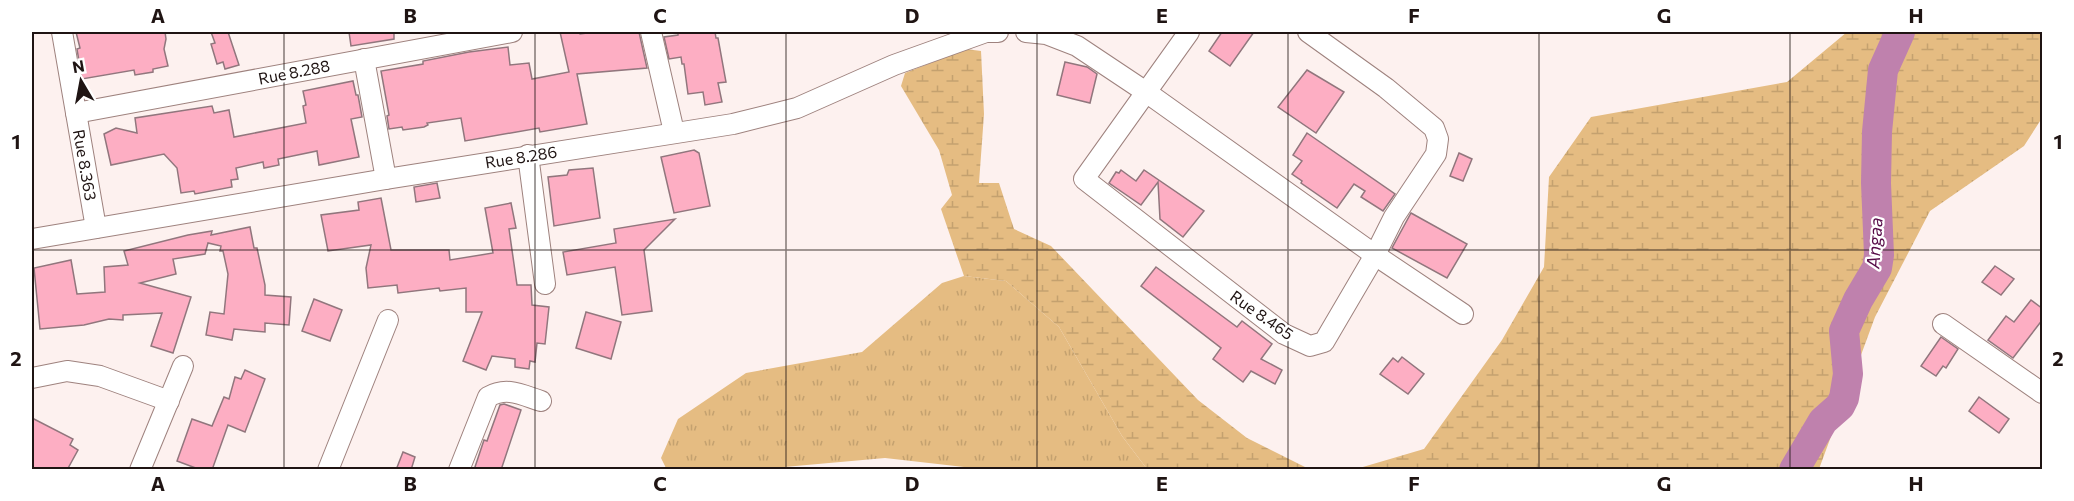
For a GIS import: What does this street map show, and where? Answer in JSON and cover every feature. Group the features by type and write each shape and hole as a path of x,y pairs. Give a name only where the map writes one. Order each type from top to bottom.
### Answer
{"street":[{"name":"Rue 8.363","path":"62,32 96,228"},
{"name":"Rue 8.288","path":"76,113 487,34 512,32"},
{"path":"651,32 674,132"},
{"name":"Rue 8.286","path":"32,240 386,178 733,124 797,108 894,65 986,32 998,32"},
{"path":"1026,32 1046,34 1077,46 1463,314"},
{"name":"Rue 8.465","path":"1189,32 1084,180 1284,334 1310,346 1324,342 1375,255 1394,217 1436,154 1438,139 1434,128 1386,88 1308,32"},
{"path":"364,59 386,178"},
{"path":"528,155 545,284"},
{"path":"328,470 388,320"},
{"path":"1943,324 2043,393"},
{"path":"140,470 183,366"},
{"path":"32,378 67,371 100,376 169,401"},
{"path":"459,470 488,397 497,391 505,390 541,401"}],"green space":[{"path":"1847,32 2042,32 2042,118 2024,146 1930,211 1875,317 1819,469 1356,469 1424,449 1502,340 1544,267 1549,177 1591,117 1787,82"},
{"path":"966,49 981,51 984,114 979,183 999,183 1014,229 1051,246 1198,400 1247,438 1309,469 1147,469 1122,436 1059,327 1006,281 964,276 941,209 952,195 939,150 901,86 905,73"},
{"path":"964,276 1006,281 1059,327 1122,436 1147,469 969,470 964,467 885,458 762,469 667,470 661,458 678,419 746,373 862,352 942,283"}],"building":[{"path":"76,32 165,32 164,49 168,66 153,69 153,72 135,75 134,70 82,79 77,49 80,48"},
{"path":"211,32 228,32 239,65 225,69 223,62 217,64 211,44 215,43"},
{"path":"349,32 394,32 394,39 351,46"},
{"path":"560,32 579,32 580,34 639,32 647,68 577,74 587,124 540,132 539,128 465,141 461,118 427,123 428,125 424,127 389,129 387,116 389,115 381,71 423,64 423,61 469,52 508,47 510,65 529,63 532,79 569,72"},
{"path":"678,32 715,32 726,82 718,83 722,102 705,105 703,92 688,94 684,64 682,64 681,57 669,59 664,37 678,35"},
{"path":"1222,32 1254,32 1230,66 1209,51"},
{"path":"1065,62 1087,67 1097,74 1090,103 1057,95"},
{"path":"1307,70 1344,92 1316,133 1278,107"},
{"path":"353,81 362,117 351,119 359,157 319,165 317,151 278,159 279,165 264,168 263,162 236,168 238,179 231,180 232,187 195,194 194,191 181,193 177,168 164,154 111,165 104,134 116,128 137,133 135,118 212,106 214,113 229,110 234,137 306,123 303,91"},
{"path":"1307,133 1395,194 1383,211 1361,197 1365,191 1354,184 1337,208 1292,174 1302,161 1293,155"},
{"path":"694,150 699,153 710,206 674,213 661,157"},
{"path":"1459,153 1472,159 1463,181 1450,176"},
{"path":"593,168 600,218 554,226 548,177 567,175 569,170"},
{"path":"1121,170 1136,181 1144,170 1204,211 1183,237 1160,219 1158,182 1141,205 1109,183 1116,172 1119,173"},
{"path":"437,183 440,198 416,202 414,187"},
{"path":"381,198 391,250 449,250 450,260 493,253 485,208 511,203 516,228 509,229 517,285 531,285 532,305 549,307 545,344 537,343 535,362 530,361 529,369 515,367 515,359 492,356 486,370 463,361 482,312 466,312 466,288 440,291 439,288 398,293 397,285 368,288 366,268 371,245 328,251 321,215 359,210 358,202"},
{"path":"1411,213 1467,244 1447,278 1392,248"},
{"path":"675,219 644,250 652,311 622,315 615,267 567,275 563,252 616,243 614,229"},
{"path":"250,227 254,248 257,248 265,295 291,297 289,325 265,323 265,332 234,329 232,340 206,335 210,312 224,314 228,274 223,251 220,251 221,246 208,243 205,254 173,259 176,274 140,283 191,297 173,353 151,346 162,313 123,315 123,320 109,319 84,325 40,329 34,268 71,260 77,294 105,292 104,267 128,265 124,251 188,235 212,231 211,235"},
{"path":"1995,266 2014,279 2001,295 1982,282"},
{"path":"1156,267 1237,327 1242,321 1272,344 1261,359 1282,370 1275,384 1251,371 1243,382 1213,359 1221,348 1141,286"},
{"path":"314,299 342,310 330,341 302,331"},
{"path":"2031,300 2043,309 2043,319 2013,358 1988,340 2006,316 2014,322"},
{"path":"586,312 621,322 611,359 576,348"},
{"path":"1941,337 1958,349 1946,368 1943,366 1936,376 1921,366"},
{"path":"1402,357 1424,374 1408,394 1380,374 1393,358 1398,362"},
{"path":"245,370 265,379 245,432 228,425 212,470 201,470 177,461 192,419 212,426 224,397 229,399 235,377 241,379"},
{"path":"1979,397 2009,419 1999,433 1969,411"},
{"path":"504,404 521,410 501,470 474,470 484,440 487,441 500,405"},
{"path":"32,418 73,439 70,445 78,450 67,470 37,470 32,467"},
{"path":"403,452 415,457 411,470 396,470"}],"waterway":[{"name":"Angaa","path":"1794,470 1823,421 1840,406 1844,398 1848,374 1844,331 1858,300 1877,268 1879,255 1876,183 1877,132 1883,70 1900,32"}]}
